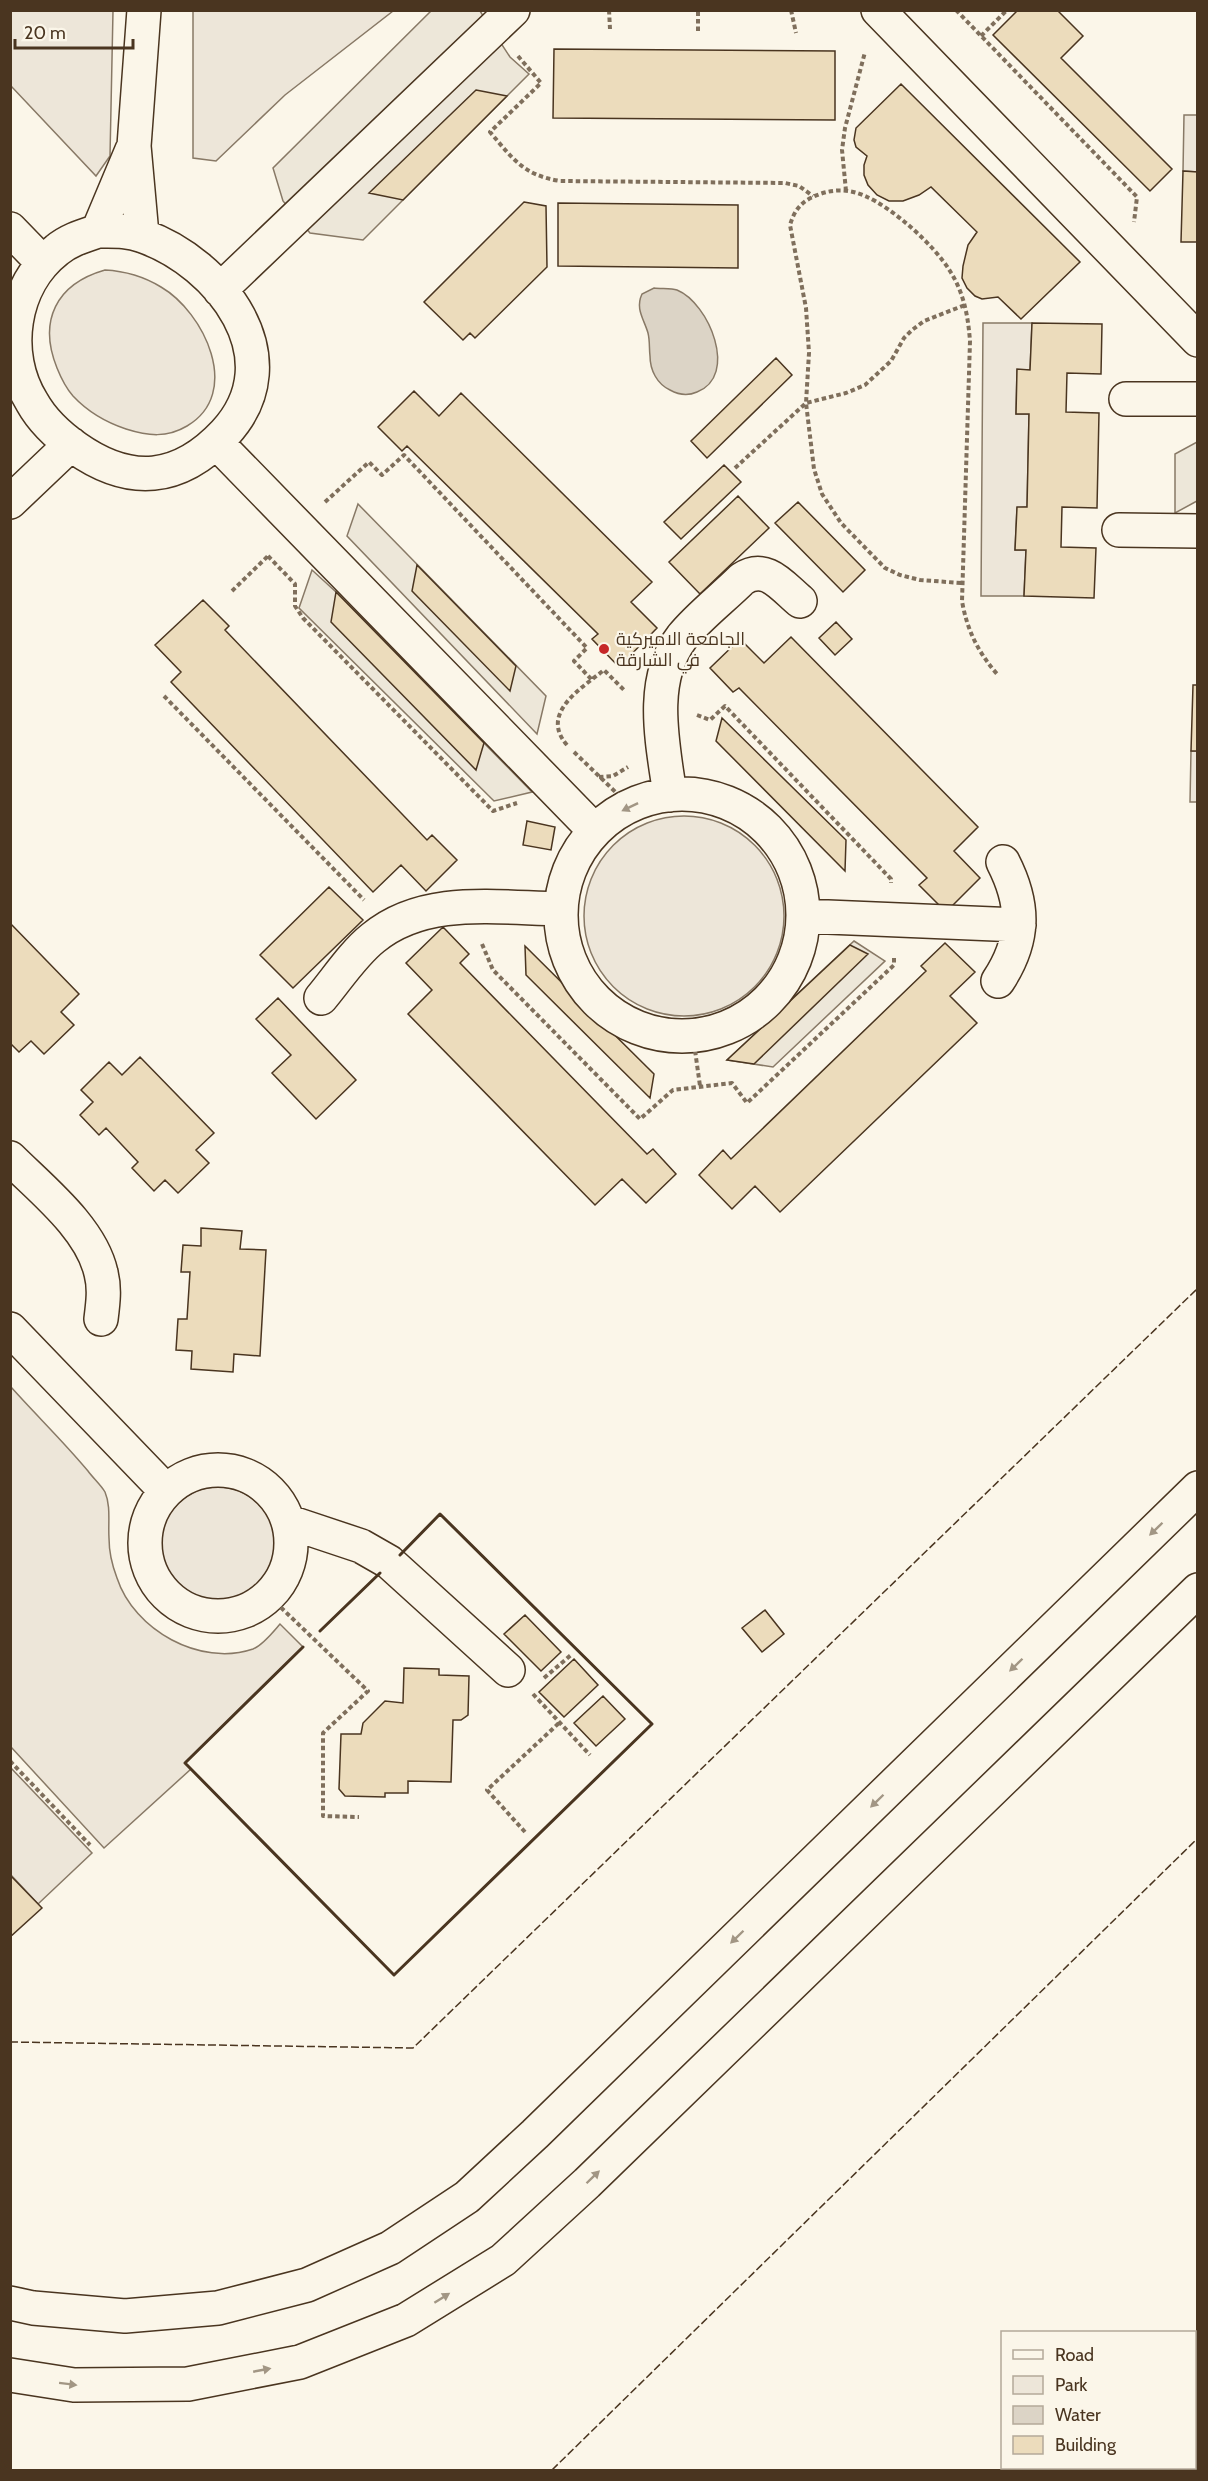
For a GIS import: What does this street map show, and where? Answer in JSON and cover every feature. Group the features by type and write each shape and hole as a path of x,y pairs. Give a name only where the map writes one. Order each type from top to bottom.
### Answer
{"street":[{"path":"142,235 134,146 144,10"},
{"path":"220,290 513,10"},
{"path":"880,12 1197,340"},
{"path":"98,231 134,146"},
{"path":"10,229 43,262"},
{"path":"98,231 120,231 142,235 172,248 198,267 220,290 236,309 247,331 252,355 251,379 245,403 233,424 196,459 172,470 145,475 118,471 94,460 71,444 50,425 32,402 20,375 14,346 17,317 26,289 43,262 57,249 77,237 98,231"},
{"path":"1126,399 1197,399"},
{"path":"216,442 595,831"},
{"path":"10,502 71,444"},
{"path":"1119,530 1197,531"},
{"path":"670,795 661,723 661,701 664,679 682,638 742,579 751,573 763,572 773,577 800,601"},
{"path":"670,795 704,796 736,807 764,826 785,852 799,883 804,916 798,951 783,983 759,1010 728,1028 693,1036 659,1034 626,1023 598,1003 576,976 564,944 561,909 563,888 570,867 581,848 595,831 630,806 670,795"},
{"path":"998,981 1009,964 1016,945 1019,925 1018,903 1013,882 1003,862"},
{"path":"321,998 371,940 390,926 429,912 459,906 561,909"},
{"path":"804,916 1019,925"},
{"path":"10,1158 81,1230 93,1250 101,1272 104,1296 101,1319"},
{"path":"10,1329 166,1491"},
{"path":"226,1470 247,1475 266,1487 280,1503 289,1522 292,1542 290,1563 282,1581 270,1597 248,1611 223,1617 198,1614 175,1603 157,1585 146,1562 144,1536 151,1512 166,1491 184,1478 204,1471 226,1470"},
{"path":"10,2303 33,2308 125,2316 218,2308 307,2285 390,2248 467,2197 543,2126 1197,1488"},
{"path":"289,1522 360,1546 383,1558 518,1680"},
{"path":"10,2375 74,2385 188,2384 300,2362 406,2320 503,2260 587,2183 1197,1590"}],"path":[{"path":"609,10 610,29"},
{"path":"698,10 698,31"},
{"path":"791,10 796,33"},
{"path":"956,10 1137,197 1133,229"},
{"path":"981,36 1007,10"},
{"path":"846,191 842,150 845,128 866,52 852,40 880,12"},
{"path":"515,52 541,83 490,132 517,164 530,172 560,181 785,183 799,186 813,196"},
{"path":"961,583 920,580 885,568 841,523 830,509 817,482 806,403 808,353 806,308 790,225 800,204 813,196 828,191 846,191 866,196 918,234 950,270 965,304 970,341 961,583 965,619 971,636 982,657 997,675"},
{"path":"735,468 806,403 846,393 865,385 891,361 904,338 912,330 924,321 965,304"},
{"path":"232,591 369,462 382,475 404,455 587,648 574,661 592,680"},
{"path":"477,907 485,956 493,970 640,1119 673,1090 732,1083 747,1103 894,965 895,921 891,879 725,706 710,720 661,701 638,698 627,693 604,670 563,704 559,714 559,732 569,747 630,806"},
{"path":"164,696 390,926"},
{"path":"693,1036 700,1086"},
{"path":"270,1597 368,1691 323,1733 323,1816 359,1817"},
{"path":"571,1654 518,1680 590,1755"},
{"path":"525,1832 487,1790 559,1723"},
{"path":"10,1761 90,1845"}],"green space":[{"path":"11,10 113,11 110,156 96,176 11,86"},
{"path":"193,10 393,11 285,95 216,161 193,158"},
{"path":"1184,115 1197,115 1197,172 1183,171"},
{"path":"105,270 134,275 161,287 177,299 203,333 215,374 213,394 204,412 180,430 165,434 150,434 111,423 97,416 79,402 68,390 60,375 52,351 50,335 51,320 56,307 63,295 74,285 88,276"},
{"path":"983,323 1032,323 1030,370 1017,370 1016,414 1029,414 1027,507 1017,508 1015,550 1026,550 1024,596 981,596"},
{"path":"1191,751 1197,751 1197,802 1190,802"},
{"path":"684,816 713,820 740,833 755,845 767,860 780,887 784,916 780,945 767,972 755,987 740,999 713,1012 684,1016 655,1012 628,999 613,987 601,972 588,945 584,916 588,887 601,860 613,845 628,833 655,820"},
{"path":"11,1387 105,1492 109,1509 111,1558 115,1573 126,1597 138,1614 172,1640 212,1653 233,1653 253,1649 268,1638 280,1624 303,1647 185,1763 191,1769 104,1848 11,1747"},
{"path":"218,1487 240,1492 258,1504 270,1522 275,1544 270,1566 258,1584 240,1596 218,1601 196,1596 178,1584 166,1566 161,1544 166,1522 178,1504 196,1492"},
{"path":"11,1768 92,1853 38,1904 11,1875"}],"shaded area":[{"path":"431,11 480,11 510,57 529,74 363,240 310,233 283,201 273,168"},
{"path":"1197,442 1197,501 1175,513 1175,454"},
{"path":"358,504 546,696 537,734 347,536"},
{"path":"312,570 532,792 494,801 299,608"},
{"path":"854,941 885,961 773,1067 727,1060"}],"water":[{"path":"654,288 677,290 689,297 700,309 715,340 718,356 716,371 710,384 697,392 680,394 673,392 661,384 653,371 650,361 649,336 639,304 642,294"}],"building":[{"path":"1018,10 1057,10 1083,36 1061,58 1172,169 1150,191 993,35"},
{"path":"554,49 835,51 835,120 553,118"},
{"path":"901,84 1080,262 1021,319 998,297 982,299 967,288 962,278 963,266 968,245 977,232 931,187 903,201 889,201 877,195 868,185 864,175 867,156 856,147 854,140 856,128"},
{"path":"476,90 507,96 403,200 369,193"},
{"path":"1183,171 1198,172 1198,242 1181,242"},
{"path":"524,202 546,206 547,267 475,338 470,333 463,340 424,302"},
{"path":"558,203 738,205 738,268 558,266"},
{"path":"1032,323 1102,324 1101,374 1067,373 1066,412 1099,413 1097,508 1062,507 1061,547 1096,548 1094,598 1024,596 1026,550 1015,550 1017,507 1027,507 1029,414 1016,414 1017,369 1030,370"},
{"path":"776,358 792,375 707,458 691,441"},
{"path":"414,391 439,416 461,393 652,582 631,602 657,628 619,667 592,639 598,634 407,446 402,451 378,427"},
{"path":"724,465 741,482 681,539 664,522"},
{"path":"738,496 769,528 700,594 669,562"},
{"path":"798,502 865,570 843,592 775,523"},
{"path":"417,565 516,666 510,691 412,591"},
{"path":"336,592 484,743 476,770 331,622"},
{"path":"203,600 229,626 225,630 427,840 432,835 457,860 426,891 401,865 373,892 171,682 181,672 155,645"},
{"path":"836,622 852,639 835,655 819,638"},
{"path":"791,637 978,827 954,851 980,878 946,912 919,885 927,878 739,688 733,692 710,668 740,639 764,663"},
{"path":"1193,685 1198,685 1198,751 1191,751"},
{"path":"722,718 846,840 845,871 716,741"},
{"path":"527,821 555,827 551,850 523,845"},
{"path":"329,887 363,920 293,988 260,955"},
{"path":"10,923 79,994 61,1012 74,1025 44,1054 31,1041 19,1052 10,1043"},
{"path":"443,927 469,954 460,963 647,1154 653,1149 676,1174 646,1203 622,1179 595,1205 408,1014 432,990 406,963"},
{"path":"945,943 975,972 950,996 977,1023 780,1212 755,1186 732,1209 699,1175 723,1150 731,1159 926,971 921,966"},
{"path":"850,945 868,954 754,1064 727,1060"},
{"path":"525,946 654,1074 650,1098 526,975"},
{"path":"278,998 356,1080 316,1119 272,1073 291,1055 256,1019"},
{"path":"140,1057 214,1133 196,1150 209,1163 178,1193 165,1180 154,1191 132,1168 138,1162 106,1128 99,1135 80,1115 93,1102 81,1090 109,1062 122,1075"},
{"path":"201,1228 242,1231 240,1249 266,1250 260,1356 234,1354 233,1372 191,1369 192,1351 176,1350 178,1319 187,1319 190,1272 181,1272 183,1245 201,1246"},
{"path":"765,1610 784,1634 762,1652 742,1628"},
{"path":"525,1615 561,1652 541,1671 504,1634"},
{"path":"574,1659 598,1685 564,1717 539,1692"},
{"path":"404,1668 439,1669 439,1675 469,1676 468,1715 461,1720 453,1720 451,1782 408,1781 408,1793 385,1793 385,1797 345,1796 339,1789 341,1734 361,1734 363,1723 385,1701 403,1703"},
{"path":"603,1696 625,1719 596,1746 574,1723"},
{"path":"10,1875 42,1908 10,1937"}],"fence":[{"path":"10,2042 413,2048 1198,1288"},
{"path":"552,2470 1198,1838"}],"wall":[{"path":"303,1647 185,1763 394,1975 652,1724 440,1514 400,1555"},
{"path":"320,1631 380,1573"}],"place":[{"name":"الجامعة الاميركية في الشارقة","path":"604,649"}]}
